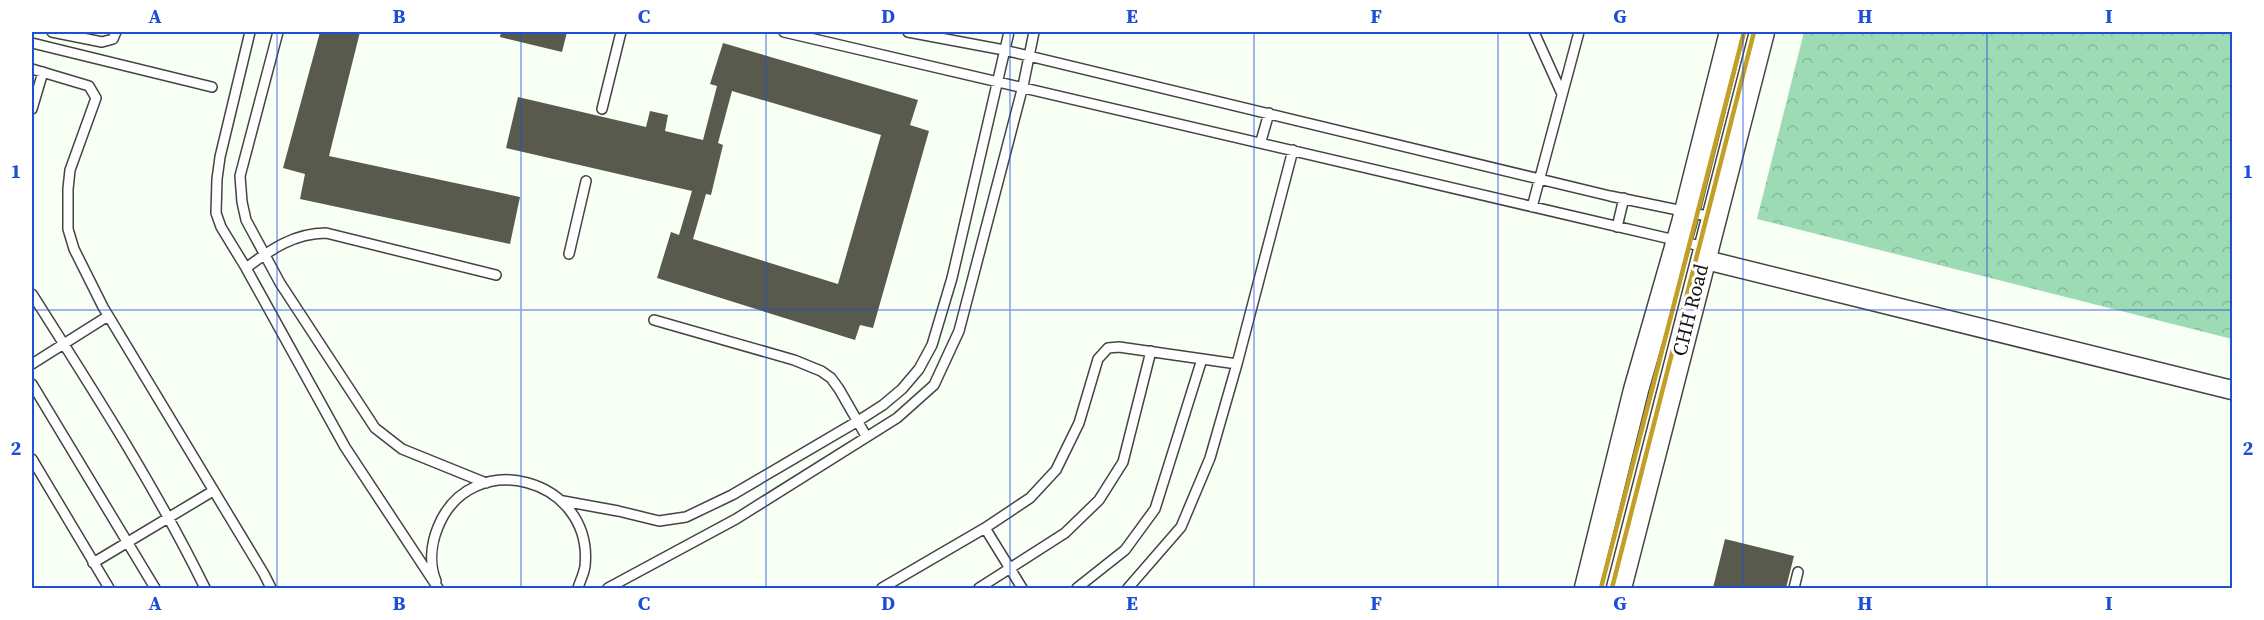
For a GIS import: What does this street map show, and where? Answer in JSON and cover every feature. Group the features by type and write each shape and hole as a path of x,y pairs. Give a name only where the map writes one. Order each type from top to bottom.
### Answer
{"street":[{"path":"1587,588 1636,390 1687,211 1732,32"},
{"name":"CHH Road","path":"1619,588 1762,32"},
{"path":"1714,105 1741,111"},
{"path":"1704,253 2232,390"}],"lane":[{"path":"59,32 102,42 113,39 116,32"},
{"path":"250,32 220,157 216,213 221,227 345,447 439,588"},
{"path":"278,32 240,176 246,220 280,283 375,428 402,449 486,483"},
{"path":"602,109 621,32"},
{"path":"784,32 1261,141 1678,241 1704,253"},
{"path":"908,32 1004,51 1269,112 1713,218"},
{"path":"563,501 659,521 686,517 732,495 858,421 902,389 920,369 932,345 952,278 1008,32"},
{"path":"608,588 736,519 897,418 934,385 959,331 1023,86 1034,32"},
{"path":"1534,32 1562,94"},
{"path":"1532,207 1579,32"},
{"path":"32,43 212,87"},
{"path":"32,69 89,86 96,98 70,170 68,229 74,249 82,269 108,316 271,588"},
{"path":"32,109 43,72"},
{"path":"1261,141 1269,112"},
{"path":"1128,588 1181,526 1210,458 1238,364 1293,150"},
{"path":"568,254 586,181"},
{"path":"1617,227 1624,198"},
{"path":"246,268 264,255 301,236 326,233 496,275"},
{"path":"32,294 99,400 185,548 204,588"},
{"path":"32,363 108,316"},
{"path":"654,320 794,360 821,371 831,378 866,436"},
{"path":"882,588 985,528 1030,498 1056,470 1079,423 1098,359 1108,348 1119,346 1238,364"},
{"path":"979,588 1011,570 1065,533 1099,500 1123,462 1151,351"},
{"path":"1077,588 1125,550 1155,509 1202,359"},
{"path":"32,384 156,588"},
{"path":"32,459 109,588"},
{"path":"439,588 434,575 432,556 434,536 441,518 453,503 468,491 486,483 508,479 530,482 550,491 563,501 579,524 585,546 585,568 578,588"},
{"path":"93,563 213,491"},
{"path":"985,528 1023,588"},
{"path":"1794,588 1798,572"}],"green space":[{"path":"1804,32 2232,32 2232,339 1757,219"}],"building":[{"path":"320,32 360,32 329,156 520,197 510,244 300,199 305,174 283,168"},
{"path":"501,32 567,32 562,52 500,37"},
{"path":"723,43 918,100 910,125 929,131 873,328 860,325 855,340 657,278 671,232 679,235 692,191 506,148 518,97 646,127 650,111 668,115 665,131 703,140 717,86 710,84","holes":["732,91 881,135 838,284 693,239 706,194 711,195 723,145 718,143"]},
{"path":"1725,539 1794,556 1786,588 1713,588"}],"railway":[{"path":"1601,588 1744,32"},
{"path":"1612,588 1754,32"}]}
